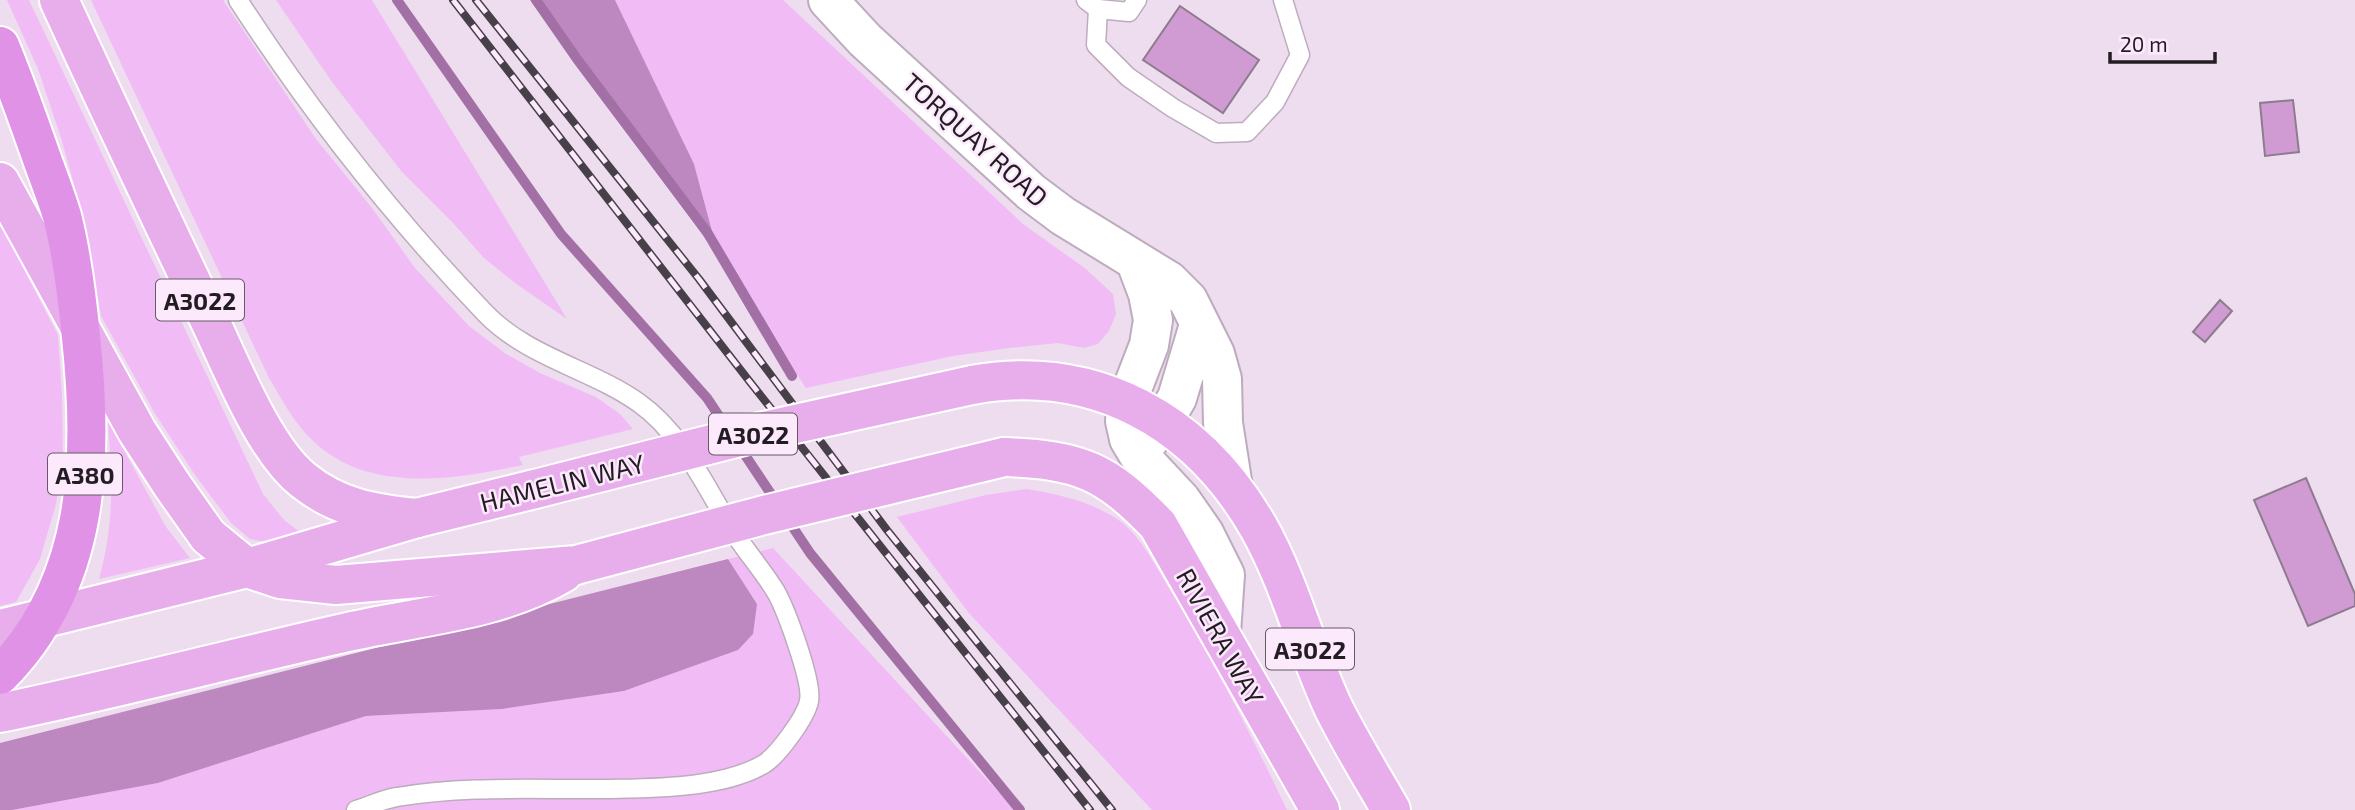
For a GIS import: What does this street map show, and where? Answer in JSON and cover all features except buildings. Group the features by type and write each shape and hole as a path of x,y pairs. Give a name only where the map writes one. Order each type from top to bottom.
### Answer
{"highway":[{"name":"A380","path":"0,46 16,83 62,216 72,267 86,383 83,507 71,555 45,619 15,660 0,675"}],"main road":[{"name":"A3022","path":"59,0 216,333 274,447 301,479 329,498 371,513 417,518"},
{"name":"A3022","path":"0,182 137,431 172,485 208,536 247,568 280,579 336,585 576,565 764,514 1004,457 1046,459 1076,465 1104,478"},
{"name":"HAMELIN WAY","path":"0,629 247,568 417,518 759,432 972,385 1023,380 1074,384 1100,390 1127,402"},
{"name":"A3022","path":"1127,402 1163,422 1213,464 1233,487 1260,530 1334,707 1391,810"},
{"name":"RIVIERA WAY","path":"1104,478 1133,499 1158,525 1222,633 1288,758 1320,810"},
{"name":"A3022","path":"0,713 349,631 508,599 541,586 576,565"}],"street":[{"name":"TORQUAY ROAD","path":"828,0 865,40 1031,192 1063,216 1169,281 1188,300 1215,354 1222,379 1223,423 1233,487"},
{"path":"1136,262 1148,293 1153,320 1149,345 1127,402 1125,421 1129,439 1138,454 1181,500 1204,533 1225,575 1222,633"},
{"path":"1104,478 1138,454 1163,422 1177,398 1199,326"}],"lane":[{"path":"239,0 336,141 439,265 494,322 540,353 593,376 640,403 675,435 737,538 777,594 803,662 810,700 792,735 767,762 734,778 657,788 459,791 395,797 356,810"},
{"path":"1137,0 1129,12 1092,4 1096,45 1128,77 1216,133 1247,132 1275,102 1300,55 1283,0"}],"shaded area":[{"path":"7,0 29,0 263,494 284,520 301,533 265,542 250,539 231,523 195,475 154,412 101,316 80,206 61,138 38,69"},
{"path":"91,0 223,0 316,139 372,208 415,268 469,326 506,354 540,373 596,397 620,414 633,429 519,457 523,465 439,478 382,475 355,468 330,455 302,429 269,378"},
{"path":"276,0 372,0 567,319 484,258 402,172 332,82"},
{"path":"530,0 615,0 694,164 719,257"},
{"path":"615,0 783,0 1023,224 1086,269 1113,294 1116,314 1109,331 1098,344 1084,348 1058,343 953,356 806,388 719,257 694,164"},
{"path":"0,223 58,335 63,458 56,504 40,559 16,602 0,606"},
{"path":"108,421 166,527 190,558 99,579 110,519 111,462"},
{"path":"1027,489 1083,502 1114,517 1131,531 1152,559 1216,670 1287,810 1152,810 968,612 897,517 986,495"},
{"path":"773,548 1015,810 12,810 158,783 366,716 502,709 624,691 738,650 757,604 728,559"},
{"path":"728,559 757,604 753,634 738,650 624,691 502,709 366,716 158,783 0,810 0,743"}],"waterway":[{"path":"397,0 561,234 707,398 777,503"},
{"path":"536,0 707,232 792,376"},
{"path":"786,517 810,553 1020,810"}],"railway":[{"path":"453,0 750,382 1090,810"},
{"path":"476,0 699,279 887,530 1112,810"}]}
